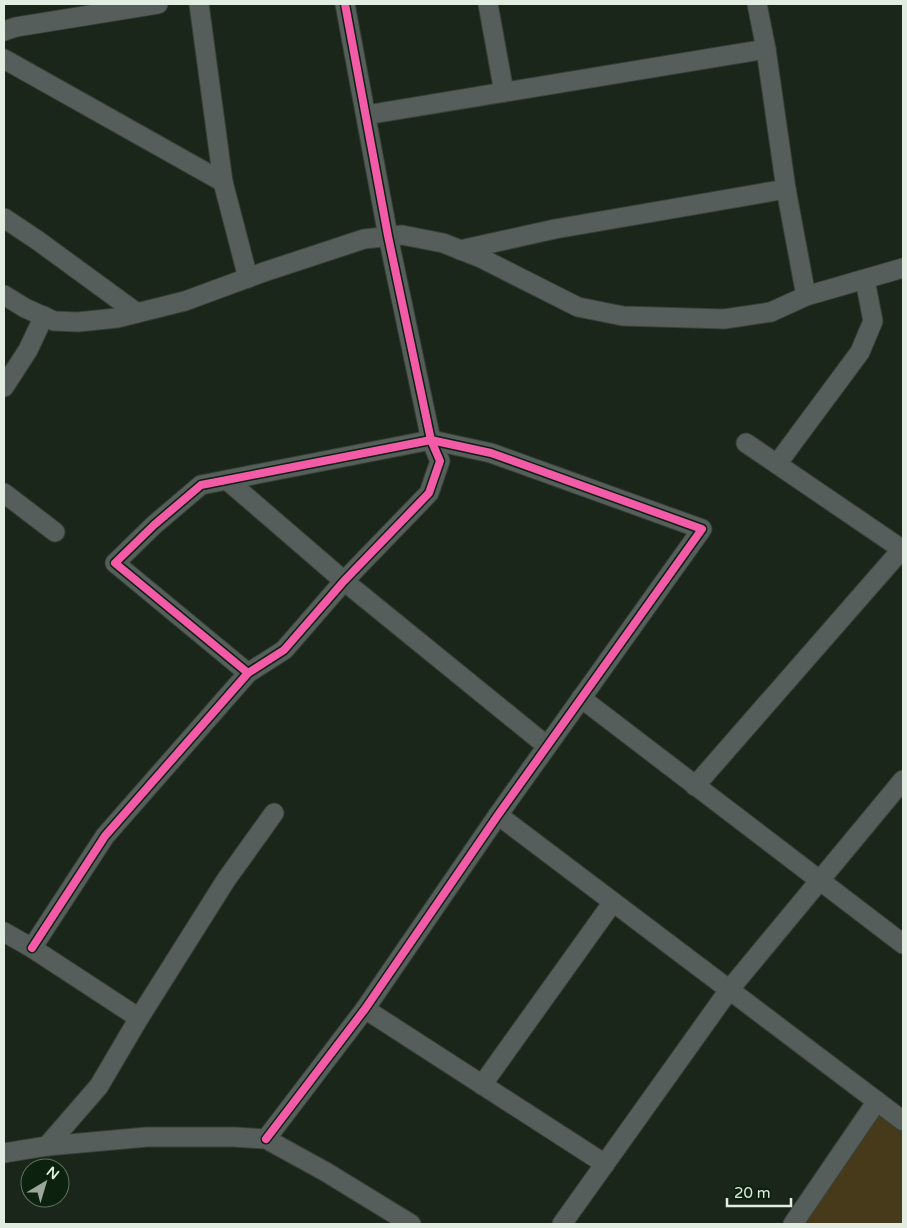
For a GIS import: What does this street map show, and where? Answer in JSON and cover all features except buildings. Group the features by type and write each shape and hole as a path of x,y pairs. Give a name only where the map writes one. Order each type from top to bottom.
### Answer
{"street":[{"path":"4,32 16,27 158,4"},
{"path":"199,4 223,182 248,278"},
{"path":"32,948 105,836 248,673 284,650 344,581 429,493 440,461 431,440 388,236 345,4"},
{"path":"488,4 504,92"},
{"path":"757,4 766,49 786,189 806,296"},
{"path":"366,115 766,49"},
{"path":"4,59 223,182"},
{"path":"460,250 555,229 786,189"},
{"path":"4,218 137,313"},
{"path":"4,296 54,321 78,322 117,318 185,300 364,239 402,235 443,242 527,280 578,307 623,316 724,319 771,312 806,296 903,268"},
{"path":"777,464 860,352 873,321 865,280"},
{"path":"4,387 28,350 44,316"},
{"path":"248,673 114,563 154,525 201,485 431,440 492,452 702,529 498,815 365,1010 266,1140"},
{"path":"696,786 903,549 746,444"},
{"path":"228,480 344,581 547,746"},
{"path":"4,493 55,532"},
{"path":"581,698 903,944"},
{"path":"562,1224 729,990 903,780"},
{"path":"47,1146 99,1086 139,1018 226,880 274,813"},
{"path":"498,815 903,1121"},
{"path":"482,1085 613,902"},
{"path":"4,932 32,948 139,1018"},
{"path":"365,1010 605,1164"},
{"path":"793,1224 877,1101"},
{"path":"4,1153 47,1146 147,1137 234,1137 266,1140 326,1172 408,1223"}],"shaded area":[{"path":"880,1110 903,1128 903,1224 801,1224"}],"cycle path":[{"path":"266,1139 365,1009 498,815 702,529 491,453 431,440 388,236 345,4"},
{"path":"32,948 105,836 248,673 115,563 154,525 201,485 431,440 440,461 429,493 344,581 284,650 248,673"}]}
